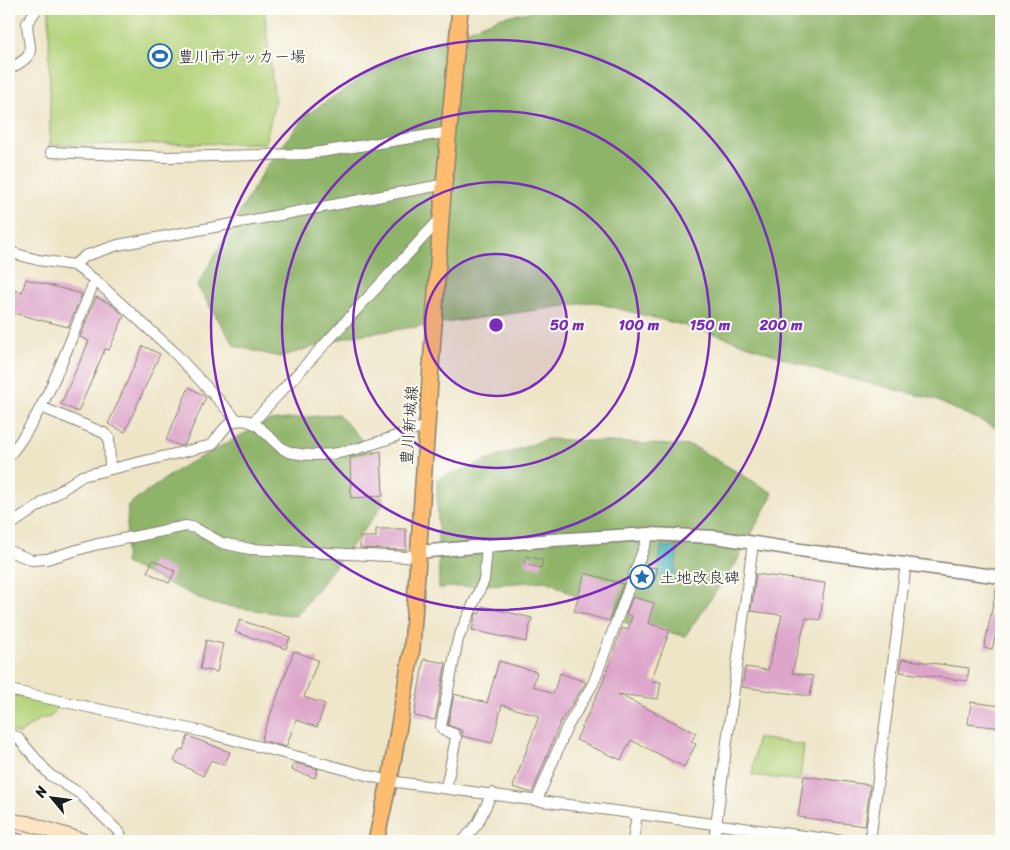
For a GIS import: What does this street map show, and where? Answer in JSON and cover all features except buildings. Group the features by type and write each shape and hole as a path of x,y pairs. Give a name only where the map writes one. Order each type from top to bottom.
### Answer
{"main road":[{"name":"豊川新城線","path":"376,841 389,781 412,648 441,218 460,9"},
{"path":"9,821 27,823 84,841"}],"street":[{"path":"9,69 21,62 30,52 32,47 27,23 36,9"},
{"path":"51,152 168,157 307,154 450,132"},
{"path":"74,265 85,256 118,245 441,185 444,182"},
{"path":"253,422 441,218"},
{"path":"9,252 38,260 74,265 95,280 172,350 237,420"},
{"path":"9,456 24,438 41,406 95,280"},
{"path":"41,406 104,433 109,438 111,444 110,468"},
{"path":"9,526 82,476 212,444 226,426 237,420 253,422 280,447 292,453 332,456 426,426"},
{"path":"9,552 32,560 47,559 94,545 186,526 196,528 222,543 250,549 407,558 419,552 552,540 648,534 715,537 1001,577"},
{"path":"538,800 567,727 593,684 648,534"},
{"path":"714,841 753,543"},
{"path":"446,788 456,738 454,734 443,730 441,726 458,639 484,580 487,547"},
{"path":"870,841 906,563"},
{"path":"9,690 204,732 389,781 842,841"},
{"path":"9,734 17,737 50,775 79,792 120,833 122,841"},
{"path":"463,841 478,823 492,794"},
{"path":"633,841 637,814"}],"green space":[{"name":"豊川市サッカー場","path":"49,9 264,9 275,102 265,143 50,145"},
{"path":"546,9 1001,9 1001,430 933,399 824,372 709,332 593,302 352,336 279,357 235,346 197,286 265,169 306,115 388,61 502,17"},
{"path":"9,90 12,90 12,161 9,161"},
{"path":"338,414 381,461 383,505 296,616 212,604 125,563 128,505 182,467 268,421"},
{"path":"547,439 693,446 773,493 736,563 685,636 626,623 547,581 439,588 437,479"},
{"path":"9,693 59,706 51,717 40,719 18,735 9,729"},
{"path":"757,738 804,745 800,781 752,775"}],"water":[{"path":"661,546 678,548 674,578 658,576"}],"place":[{"name":"豊川市サッカー場","path":"160,56"},
{"name":"土地改良碑","path":"642,577"}]}
